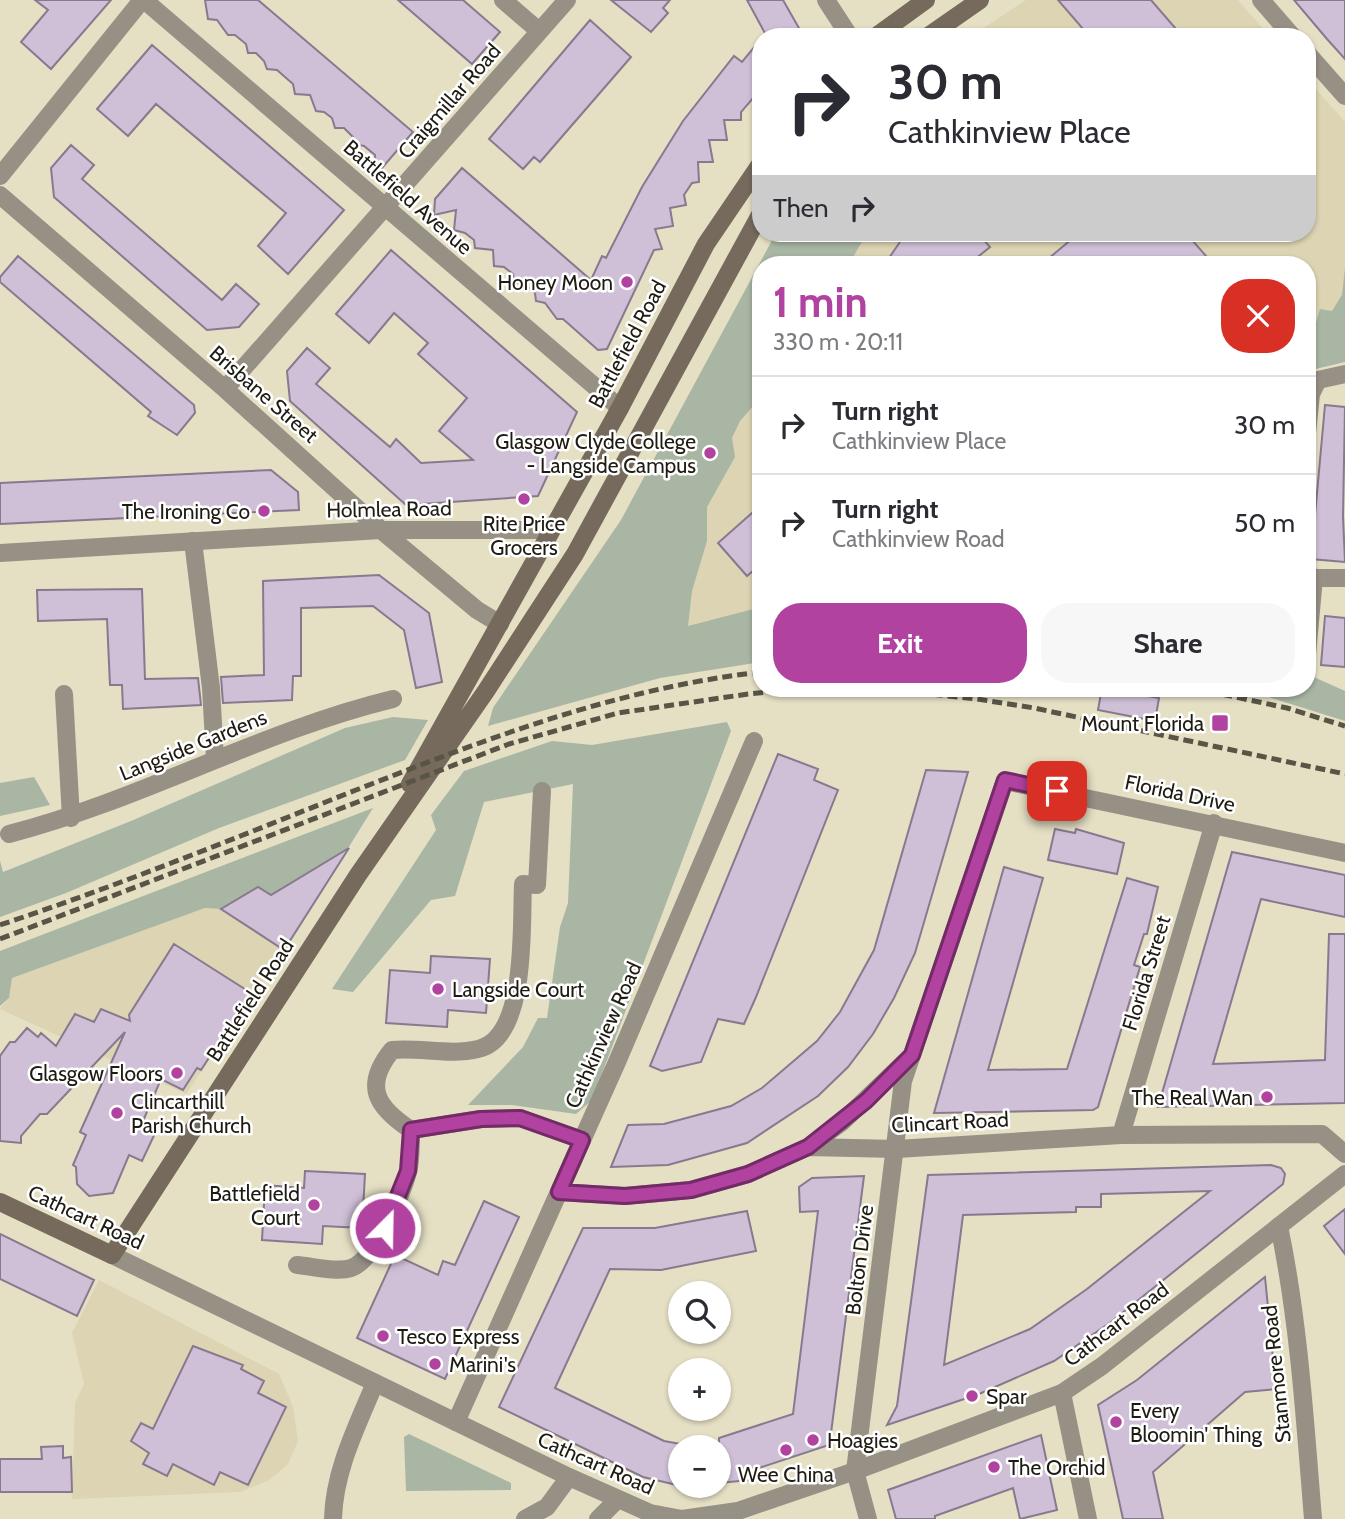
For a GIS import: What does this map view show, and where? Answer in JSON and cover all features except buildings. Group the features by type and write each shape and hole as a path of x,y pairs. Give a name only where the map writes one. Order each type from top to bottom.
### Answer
{"main road":[{"path":"887,28 926,0"},
{"path":"940,28 980,0"},
{"name":"Battlefield Road","path":"359,875 620,408 706,244 752,176"},
{"name":"Battlefield Road","path":"112,1255 359,875 566,567 605,504 752,230"},
{"name":"Battlefield Avenue","path":"620,408 648,422"},
{"path":"549,534 566,567"},
{"path":"500,624 522,635"},
{"name":"Cathcart Road","path":"0,1202 112,1255"}],"street":[{"path":"0,176 143,0"},
{"name":"Battlefield Avenue","path":"143,0 620,408"},
{"path":"503,0 539,31"},
{"name":"Craigmillar Road","path":"225,388 386,209 567,0"},
{"path":"827,0 844,28"},
{"path":"1261,0 1285,28"},
{"path":"1316,63 1345,96"},
{"name":"Brisbane Street","path":"0,195 225,388 381,530 477,610 500,624"},
{"path":"1316,384 1318,380 1345,374"},
{"name":"Holmlea Road","path":"0,553 381,530 541,530 549,534"},
{"path":"193,541 211,688 215,759"},
{"path":"1316,576 1345,578"},
{"path":"64,694 71,818"},
{"name":"Langside Gardens","path":"9,834 71,818 215,759 341,712 393,699"},
{"name":"Cathkinview Road","path":"456,1422 582,1140 754,741"},
{"name":"Florida Drive","path":"1005,780 1345,853"},
{"name":"Bolton Drive","path":"855,1471 897,1149 903,1081 1005,780"},
{"path":"542,791 537,885 523,884 516,1000 507,1026 494,1042 478,1049 392,1050 379,1066 374,1084 380,1101 393,1118 411,1130 481,1119 520,1118 582,1140"},
{"name":"Florida Street","path":"1121,1135 1214,823"},
{"name":"Bolton Drive","path":"808,1147 842,1122 912,1055"},
{"path":"297,1265 350,1269 362,1262 385,1228 408,1171 411,1130"},
{"name":"Clincart Road","path":"559,1192 625,1196 691,1190 748,1174 808,1147 897,1149 1121,1135 1321,1134 1345,1154"},
{"name":"Cathcart Road","path":"112,1255 650,1516 682,1519 738,1511 855,1471 1062,1393 1102,1366 1345,1174"},
{"name":"Stanmore Road","path":"1279,1226 1289,1271 1300,1365 1313,1519"},
{"path":"333,1519 334,1497 341,1472 375,1383"},
{"path":"1062,1393 1088,1519"},
{"path":"855,1471 868,1519"},
{"path":"525,1519 547,1507 569,1477"},
{"path":"598,1519 618,1499"}],"shaded area":[{"path":"1026,0 1238,0 1262,28 984,28"},
{"name":"Glasgow Clyde College - Langside Campus","path":"1316,89 1345,122 1345,352 1316,358 1316,256 764,256 771,242 1316,242"},
{"name":"Glasgow Clyde College - Langside Campus","path":"752,277 752,609 692,625 493,708 621,520"},
{"path":"338,855 284,950 186,1094 0,1009 9,998 12,978 205,908 221,909 258,887 272,895"},
{"path":"99,1280 279,1374 293,1407 298,1441 288,1464 269,1480 240,1492 72,1499 75,1403 84,1384 72,1333"}],"green space":[{"path":"771,242 862,242 854,256 764,256"},
{"path":"1345,268 1345,362 1316,369 1316,323 1320,309 1332,311 1342,295"},
{"path":"752,277 752,407 740,421 732,438 735,457 707,507 707,541 692,591 688,626 752,609 752,663 660,678 488,726 493,708 621,520"},
{"path":"1316,678 1345,691 1345,721 1269,697 1316,697"},
{"path":"393,717 428,720 405,760 219,828 66,893 0,917 0,861 3,872 131,821 345,728"},
{"path":"727,722 731,731 592,1100 576,1114 512,1105 468,1105 523,1047 538,1018 547,1018 560,927 568,903 573,784 484,802 455,896 431,900 353,992 332,989 436,830 431,815 464,771 552,741 592,745"},
{"path":"34,777 50,805 0,816 0,783"},
{"path":"373,808 342,858 338,855 271,895 257,887 221,909 205,908 12,978 9,998 0,1006 0,951"},
{"path":"409,1434 511,1483 511,1490 406,1491 404,1437"}],"railway":[{"path":"0,925 134,877 505,734 655,690 752,673"},
{"path":"0,939 509,744 618,713 752,694"},
{"path":"958,697 1034,708 1345,774"},
{"path":"1235,697 1287,708 1345,726"}],"place":[{"name":"Honey Moon","path":"627,282"},
{"name":"Glasgow Clyde College - Langside Campus","path":"710,453"},
{"name":"Rite Price Grocers","path":"524,499"},
{"name":"The Ironing Co","path":"264,511"},
{"name":"Mount Florida","path":"1220,723"},
{"name":"Langside Court","path":"438,989"},
{"name":"Glasgow Floors","path":"177,1073"},
{"name":"The Real Wan","path":"1267,1097"},
{"name":"Clincarthill Parish Church","path":"117,1113"},
{"name":"Battlefield Court","path":"314,1205"},
{"name":"Tesco Express","path":"383,1336"},
{"name":"Marini's","path":"435,1364"},
{"name":"Spar","path":"972,1396"},
{"name":"Every Bloomin' Thing","path":"1116,1422"},
{"name":"Hoagies","path":"813,1440"},
{"name":"Wee China","path":"786,1450"},
{"name":"The Orchid","path":"994,1467"}],"route":[{"path":"385,1228 408,1171 411,1130 481,1119 520,1118 582,1140 559,1192 625,1196 691,1190 748,1174 808,1147 854,1112 912,1055 1005,780 1057,791"}]}
